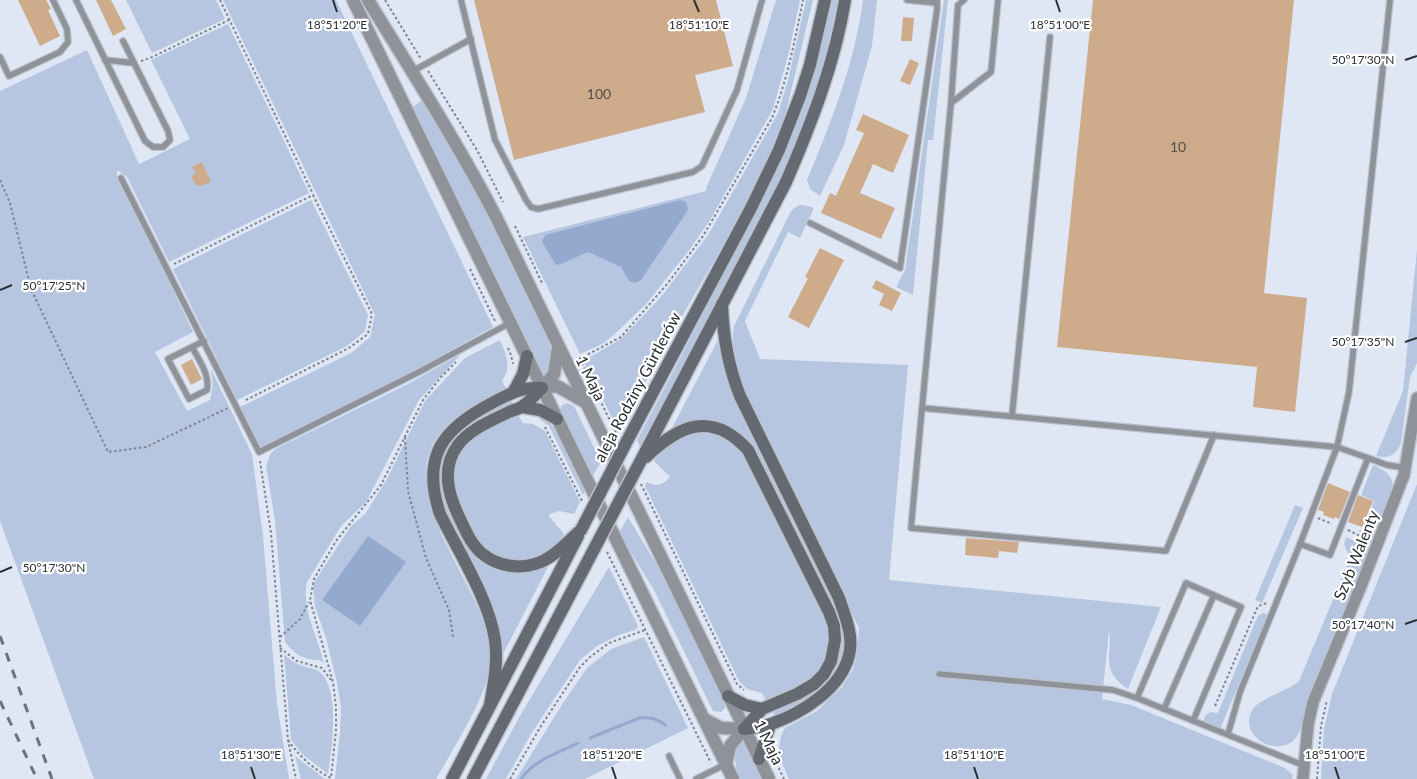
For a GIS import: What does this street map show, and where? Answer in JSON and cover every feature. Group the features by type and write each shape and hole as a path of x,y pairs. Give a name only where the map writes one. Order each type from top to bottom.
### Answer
{"main road":[{"name":"aleja Rodziny Gürtlerów","path":"452,779 627,441 751,208 779,150 800,96 825,0"},
{"path":"473,779 781,191 806,133 829,68 845,0"},
{"path":"722,304 723,336 731,373 740,396 839,598 848,622 850,638 850,654 844,669 829,690 809,705 770,725 744,729"},
{"path":"514,391 523,374 527,356"},
{"path":"490,705 496,668 495,640 488,613 440,514 434,497 433,466 438,450 446,435 464,419 514,391 531,387 542,388"},
{"path":"542,388 522,407 483,425 469,434 458,446 451,458 448,472 448,488 469,539 485,556 510,566 535,564 546,560 581,530"},
{"path":"522,407 540,410 557,418"},
{"path":"639,464 663,441 683,430 699,425 728,432 742,443 753,459 834,626 835,640 831,661 824,674 814,684 797,694 762,709 744,729"},
{"path":"728,696 745,705 762,709"},
{"path":"759,758 770,725"}],"street":[{"path":"353,0 505,326 527,356 733,779"},
{"name":"1 Maja","path":"368,0 419,68 496,217 769,779"},
{"path":"542,388 554,374 558,347"},
{"path":"542,388 557,386 585,402"},
{"name":"Szyb Walenty","path":"1303,779 1308,725 1313,702 1394,503 1406,468 1417,398"},
{"path":"704,719 722,728 744,729"},
{"path":"726,764 730,746 744,729"}],"lane":[{"path":"0,57 9,76 60,52 68,42 67,29 53,0"},
{"path":"76,0 145,141 153,147 162,147 170,140 168,132 123,41"},
{"path":"461,0 495,140 526,200 531,207 538,209 693,172 702,166 737,90 762,0"},
{"path":"810,223 900,268 937,1 907,0"},
{"path":"964,0 958,5 951,103 911,528 1166,551 1214,435"},
{"path":"951,103 991,72 998,0"},
{"path":"1228,734 1240,692 1300,544 1337,446 1349,392 1390,0"},
{"path":"1012,416 1050,37"},
{"path":"419,68 471,39"},
{"path":"105,60 134,63"},
{"path":"121,178 259,452 417,373 505,326"},
{"path":"192,347 208,384 207,390 189,399 168,359 192,347 204,341"},
{"path":"922,408 1337,446 1387,465 1406,468"},
{"path":"1300,544 1330,555 1368,458"},
{"path":"1137,698 1186,583 1241,607 1193,720"},
{"path":"1164,709 1214,595"},
{"path":"939,674 1113,690 1193,720 1305,766"},
{"path":"669,756 680,779"},
{"path":"696,779 726,764"}],"path":[{"path":"0,180 10,203 31,289 108,452 146,447 349,348 368,334 372,314 220,0"},
{"path":"385,0 419,68 437,86"},
{"path":"579,359 621,336 668,283 703,236 772,118 790,60 803,0"},
{"path":"150,58 229,20"},
{"path":"167,267 313,195"},
{"path":"470,270 505,326 513,366"},
{"path":"280,637 300,620 310,600 314,578 336,541 381,485 423,400 441,377 458,361"},
{"path":"541,425 546,428 582,501"},
{"path":"405,435 408,491 426,558 449,610 453,637"},
{"path":"259,452 271,533 288,740 296,779"},
{"path":"607,553 714,770"},
{"path":"288,740 298,754 320,772 331,778 336,730 336,707 333,682 322,637 314,618 310,600"},
{"path":"510,779 541,726 580,668 590,657 609,643 645,630"},
{"path":"280,648 298,661 322,668 333,682"},
{"path":"774,749 774,758 784,779"}],"shaded area":[{"path":"126,0 216,0 225,19 152,53"},
{"path":"223,0 336,0 493,327 411,372 261,447 240,407 351,353 370,337 375,315"},
{"path":"776,0 800,0 789,52 773,109 710,220 690,249 646,304 617,332 604,343 580,354 523,237 706,191 746,98"},
{"path":"806,0 813,0 786,112 769,157 737,222 669,339 619,431 583,361 621,339 661,297 708,235 778,113 788,80"},
{"path":"831,0 838,0 826,54 795,145 767,206 640,447 637,440 752,219 785,148 812,76"},
{"path":"863,0 877,0 872,46 844,145 820,196 810,189 807,180 841,92 854,46"},
{"path":"944,0 948,0 933,140 928,140 913,295 896,287 905,270"},
{"path":"228,24 309,193 169,262 127,177 117,170 117,178 193,332 155,352 187,411 210,400 213,385 211,369 252,454 263,536 277,704 289,779 94,779 0,521 0,91 87,50 139,164 190,139 151,60"},
{"path":"423,100 469,178 547,338 552,359 545,378 412,107"},
{"path":"311,200 368,315 365,331 347,346 237,400 173,269"},
{"path":"680,200 686,202 688,209 686,213 641,280 635,283 629,281 621,267 588,252 556,265 542,242 545,235"},
{"path":"800,205 814,208 800,238 788,232 745,321 760,359 908,365 889,580 1161,607 1128,689 1119,682 1110,669 1109,630 1102,699 1131,705 1285,768 1293,775 1292,779 789,779 781,761 779,750 781,736 785,728 817,711 842,687 853,670 857,655 859,628 743,391 734,359 734,326 790,213"},
{"path":"1417,249 1417,363 1410,377 1401,443 1397,451 1392,455 1385,457 1376,456 1403,391"},
{"path":"719,338 729,385 837,607 843,628 844,646 840,662 833,675 809,697 775,716 773,712 795,701 831,672 830,601 760,459 748,440 723,424 681,425 672,428"},
{"path":"500,340 508,365 502,380 506,390 481,402 457,417 438,436 428,457 426,479 429,502 437,525 474,600 488,637 490,666 483,692 468,723 436,779 335,779 341,707 326,638 315,607 313,584 351,526 365,514 387,479 425,401 465,358"},
{"path":"461,354 419,400 366,502 341,526 307,582 306,603 308,613 324,664 320,660 300,656 285,642 275,520 266,466 271,453 277,448 406,385"},
{"path":"511,400 513,404 493,414 442,473 449,507 479,558 549,565 503,654 444,508 438,481 441,458 454,435 479,416"},
{"path":"567,403 574,406 601,462 592,477 561,413 561,406"},
{"path":"533,414 548,421 555,430 585,491 583,495 549,426"},
{"path":"518,415 523,423 533,424 545,431 580,502 574,514 559,511 548,515 564,534 556,543 546,551 535,556 523,560 511,560 500,558 489,552 477,540 458,499 453,472 457,458 475,436"},
{"path":"701,432 713,434 724,439 743,452 820,605 828,627 828,649 825,661 820,669 800,686 767,702 762,693 747,689 739,681 645,486 647,482 656,485 665,482 670,477 654,461 664,450 680,438"},
{"path":"1373,465 1389,476 1393,487 1375,536 1370,538 1360,533 1359,530 1362,531 1374,501 1361,495"},
{"path":"1417,484 1417,779 1321,779 1324,729 1332,694"},
{"path":"1295,505 1303,508 1262,603 1255,600"},
{"path":"628,517 661,572 724,702 725,708 721,712 713,711 654,590 619,533"},
{"path":"368,536 406,562 360,626 322,600"},
{"path":"1346,537 1372,549 1305,707 1299,733 1292,742 1283,746 1273,746 1264,743 1250,729 1249,719 1253,709 1262,701 1299,681 1350,559 1344,544"},
{"path":"609,567 638,626 635,630 619,635 597,646 580,660 531,734 506,779 486,779 521,714"},
{"path":"1263,613 1268,614 1221,727 1215,731 1208,730 1203,723 1205,716 1210,712 1218,713 1256,620"},
{"path":"644,637 688,728 585,779 516,779 587,668 611,649"},
{"path":"284,654 299,665 318,671 327,681 333,706 328,774 302,754 291,740"},
{"path":"742,738 762,779 740,779 735,758"},
{"path":"295,756 325,779 301,779"}],"building":[{"path":"18,0 46,0 51,9 48,10 60,36 40,46"},
{"path":"96,0 111,0 126,29 113,36"},
{"path":"474,0 716,0 733,66 695,75 705,112 514,160"},
{"path":"1093,0 1294,0 1264,293 1307,298 1295,412 1253,407 1257,367 1057,347"},
{"path":"903,17 914,18 912,41 901,41"},
{"path":"910,59 919,63 910,85 900,81"},
{"path":"863,114 909,135 893,173 873,164 860,193 895,208 881,239 821,213 830,193 836,196 864,133 856,130"},
{"path":"202,162 211,182 201,186 196,185 191,176 196,174 192,167"},
{"path":"820,248 844,260 809,328 788,317 808,278 805,277"},
{"path":"876,280 901,293 892,311 879,305 884,294 872,288"},
{"path":"192,359 202,379 191,385 181,365"},
{"path":"1328,483 1350,492 1339,519 1323,515 1324,512 1318,510"},
{"path":"1358,495 1373,501 1362,527 1348,522"},
{"path":"966,538 1019,542 1017,553 999,551 998,558 965,555"}],"waterway":[{"path":"590,738 639,718 653,718 665,725"},
{"path":"521,779 526,772 539,762 578,743"}],"railway":[{"path":"0,636 52,779"},
{"path":"0,701 37,779"}]}
